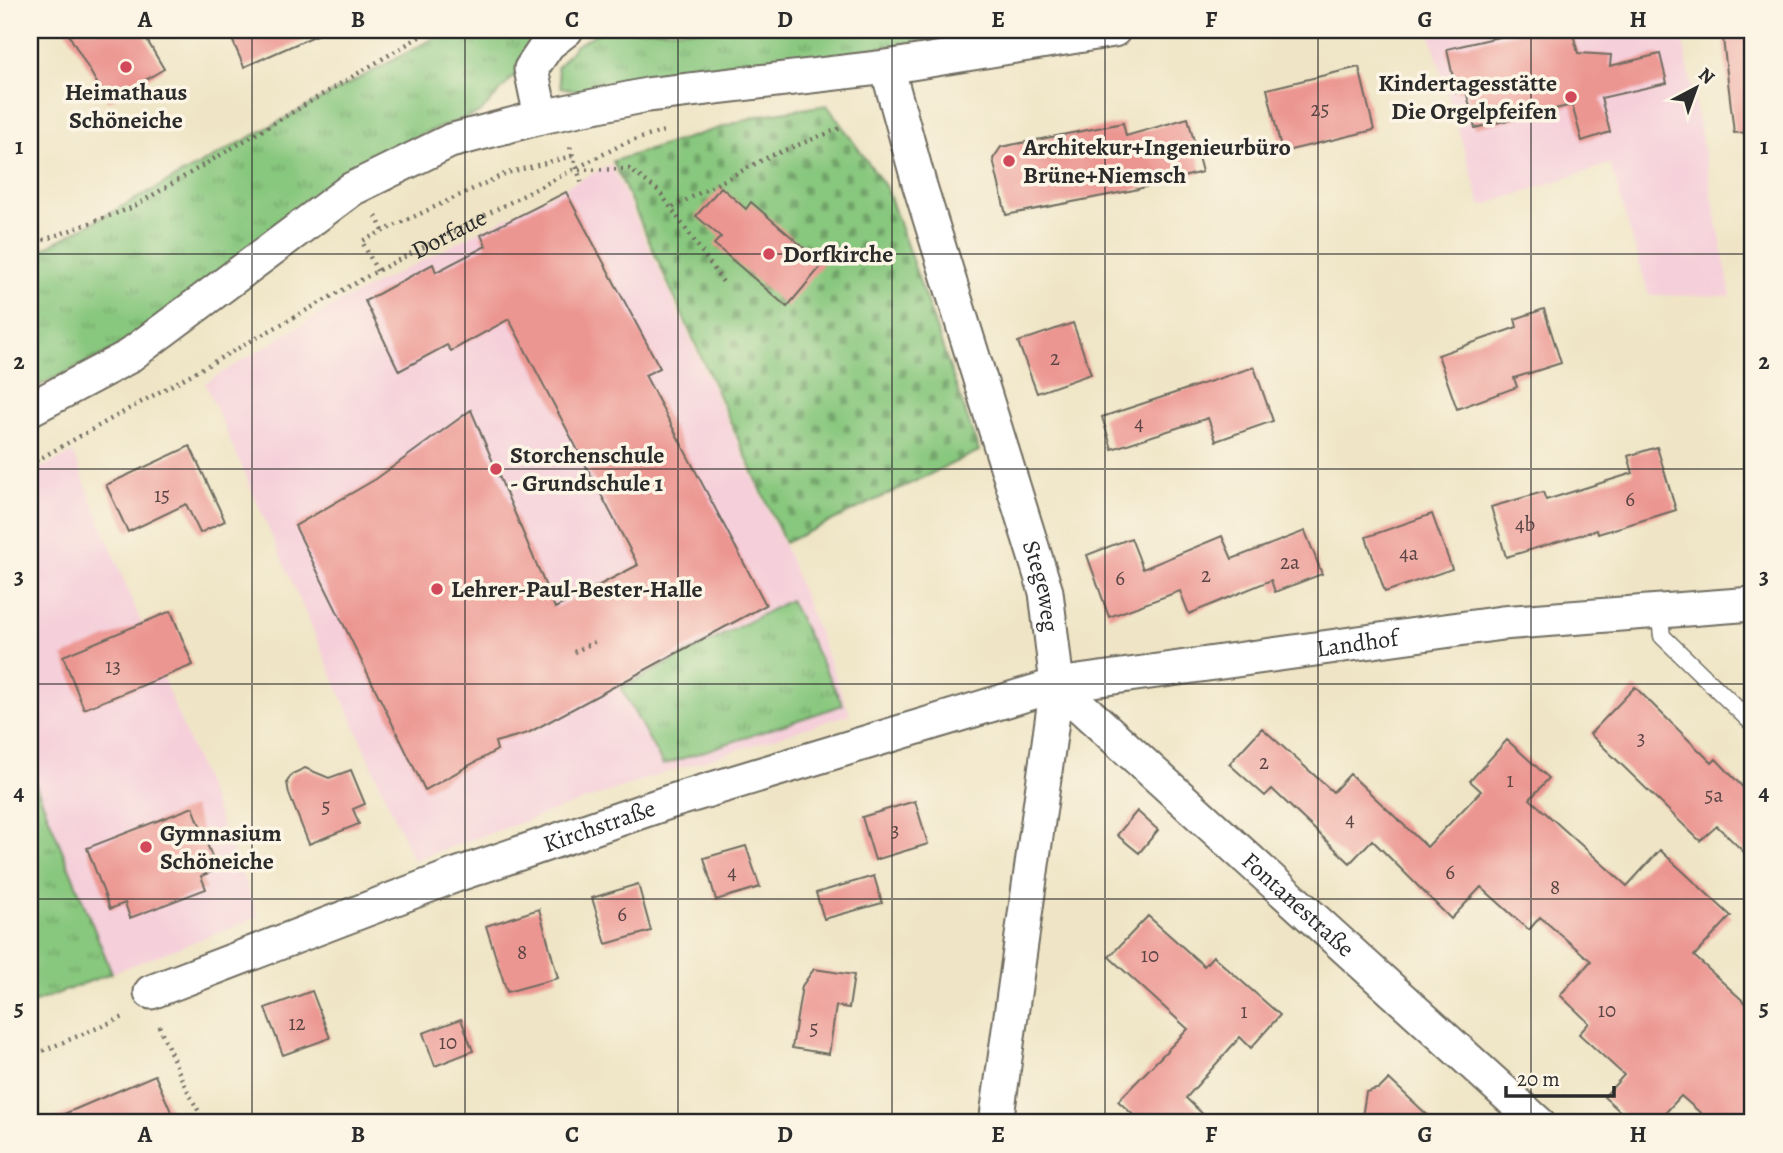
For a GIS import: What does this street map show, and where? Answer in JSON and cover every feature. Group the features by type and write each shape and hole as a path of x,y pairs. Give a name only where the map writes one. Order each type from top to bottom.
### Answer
{"street":[{"path":"541,117 531,69 548,44 566,30"},
{"path":"30,409 126,358 361,183 450,141 541,117 647,95 887,67 1114,30"},
{"name":"Stegeweg","path":"887,67 927,209 1046,592 1057,685 996,1123"},
{"name":"Landhof","path":"1057,685 1502,623 1753,604"},
{"name":"Kirchstraße","path":"150,999 456,875 669,802 1057,685"},
{"name":"Fontanestraße","path":"1057,685 1538,1123"}],"lane":[{"path":"1659,611 1662,636 1753,724"}],"path":[{"path":"30,245 131,208 431,30"},
{"name":"Dorfaue","path":"30,464 377,271 625,143 674,128"},
{"path":"673,207 770,156 841,128"},
{"path":"377,271 362,241 507,173 572,156"},
{"path":"583,187 575,171 629,169 659,191 673,207 723,282"},
{"path":"574,652 596,641"},
{"path":"30,1056 150,999 184,1084 205,1123"}],"shaded area":[{"name":"Kindertagesstätte Die Orgelpfeifen","path":"1429,30 1681,30 1731,296 1649,295 1610,164 1481,206"},
{"name":"Storchenschule - Grundschule 1","path":"611,164 788,555 850,714 646,779 413,860 205,383 333,306"},
{"path":"73,453 259,917 112,973 30,771 30,473"}],"green space":[{"path":"449,30 556,30 480,113 422,134 378,156 117,348 30,390 30,256"},
{"path":"603,30 996,30 583,93 561,87 557,68 575,46"},
{"path":"827,105 887,189 979,451 785,543 613,161 761,115"},
{"path":"790,600 843,705 663,765 621,688"},
{"path":"30,771 112,973 30,1004"}],"building":[{"name":"Heimathaus Schöneiche","path":"66,30 141,30 164,69 108,102"},
{"path":"228,30 328,30 244,67"},
{"path":"1529,30 1572,30 1578,53 1611,55 1610,66 1660,54 1667,83 1601,98 1610,132 1582,141 1572,105 1475,128 1466,90 1456,92 1447,49"},
{"path":"1722,30 1753,30 1753,132 1734,133"},
{"path":"1359,67 1374,130 1282,152 1267,89"},
{"path":"1188,118 1202,172 1134,190 1006,215 993,159 1001,147 1123,123 1126,136"},
{"name":"Dorfkirche","path":"721,187 746,209 751,202 823,264 787,307 714,244 721,237 696,216"},
{"path":"566,192 660,368 645,375 766,605 528,733 495,742 497,750 425,790 295,526 376,479 471,410 555,608 638,565 509,319 451,351 447,345 399,371 365,301 433,264 436,272 486,246 481,235"},
{"path":"1544,309 1561,363 1514,378 1517,387 1457,409 1438,355 1517,327 1515,319"},
{"path":"1073,323 1091,374 1037,393 1018,342"},
{"path":"1254,367 1273,421 1216,441 1208,418 1112,449 1102,417"},
{"path":"190,446 225,521 200,533 186,504 128,532 106,485"},
{"path":"1657,447 1676,510 1598,534 1597,530 1506,557 1491,507 1543,492 1546,500 1633,473 1628,456"},
{"path":"1432,514 1452,569 1385,592 1366,537"},
{"path":"1305,531 1322,574 1275,592 1271,580 1189,614 1180,591 1109,617 1087,555 1131,538 1143,569 1222,536 1232,559"},
{"path":"171,611 193,665 84,709 63,656"},
{"path":"1635,687 1712,763 1716,759 1753,798 1753,861 1717,826 1700,841 1590,734"},
{"path":"1262,728 1333,792 1350,774 1427,847 1481,791 1470,781 1507,740 1549,778 1530,799 1627,886 1660,850 1731,916 1694,956 1753,1010 1753,1123 1712,1123 1681,1096 1656,1123 1633,1123 1604,1097 1624,1075 1579,1034 1589,1023 1560,995 1591,961 1540,917 1529,930 1481,887 1451,919 1372,840 1350,863 1272,789 1265,796 1229,764"},
{"path":"305,768 329,778 351,770 365,804 353,809 359,824 309,844 289,794 287,782 292,774"},
{"path":"915,801 928,844 875,860 862,817"},
{"path":"193,807 217,870 201,876 206,889 130,918 125,903 110,909 87,848"},
{"path":"1137,811 1158,830 1139,853 1117,835"},
{"path":"746,846 760,887 716,900 704,858"},
{"path":"874,876 882,903 824,919 816,893"},
{"path":"638,884 651,931 606,944 592,898"},
{"path":"539,909 558,978 507,992 486,926"},
{"path":"1148,916 1204,966 1213,956 1280,1015 1251,1048 1240,1037 1186,1098 1212,1123 1142,1123 1118,1101 1188,1029 1109,957"},
{"path":"814,969 854,975 849,1008 836,1006 829,1054 792,1048 802,986"},
{"path":"312,991 330,1038 283,1055 265,1008"},
{"path":"461,1019 473,1051 435,1066 423,1033"},
{"path":"155,1075 176,1123 43,1123 111,1094"},
{"path":"1389,1079 1436,1123 1361,1123 1366,1092 1380,1088"}],"place":[{"name":"Heimathaus Schöneiche","path":"126,67"},
{"name":"Kindertagesstätte Die Orgelpfeifen","path":"1571,97"},
{"name":"Architekur+Ingenieurbüro Brüne+Niemsch","path":"1009,161"},
{"name":"Dorfkirche","path":"769,254"},
{"name":"Storchenschule - Grundschule 1","path":"496,469"},
{"name":"Lehrer-Paul-Bester-Halle","path":"437,589"},
{"name":"Gymnasium Schöneiche","path":"146,847"}]}
